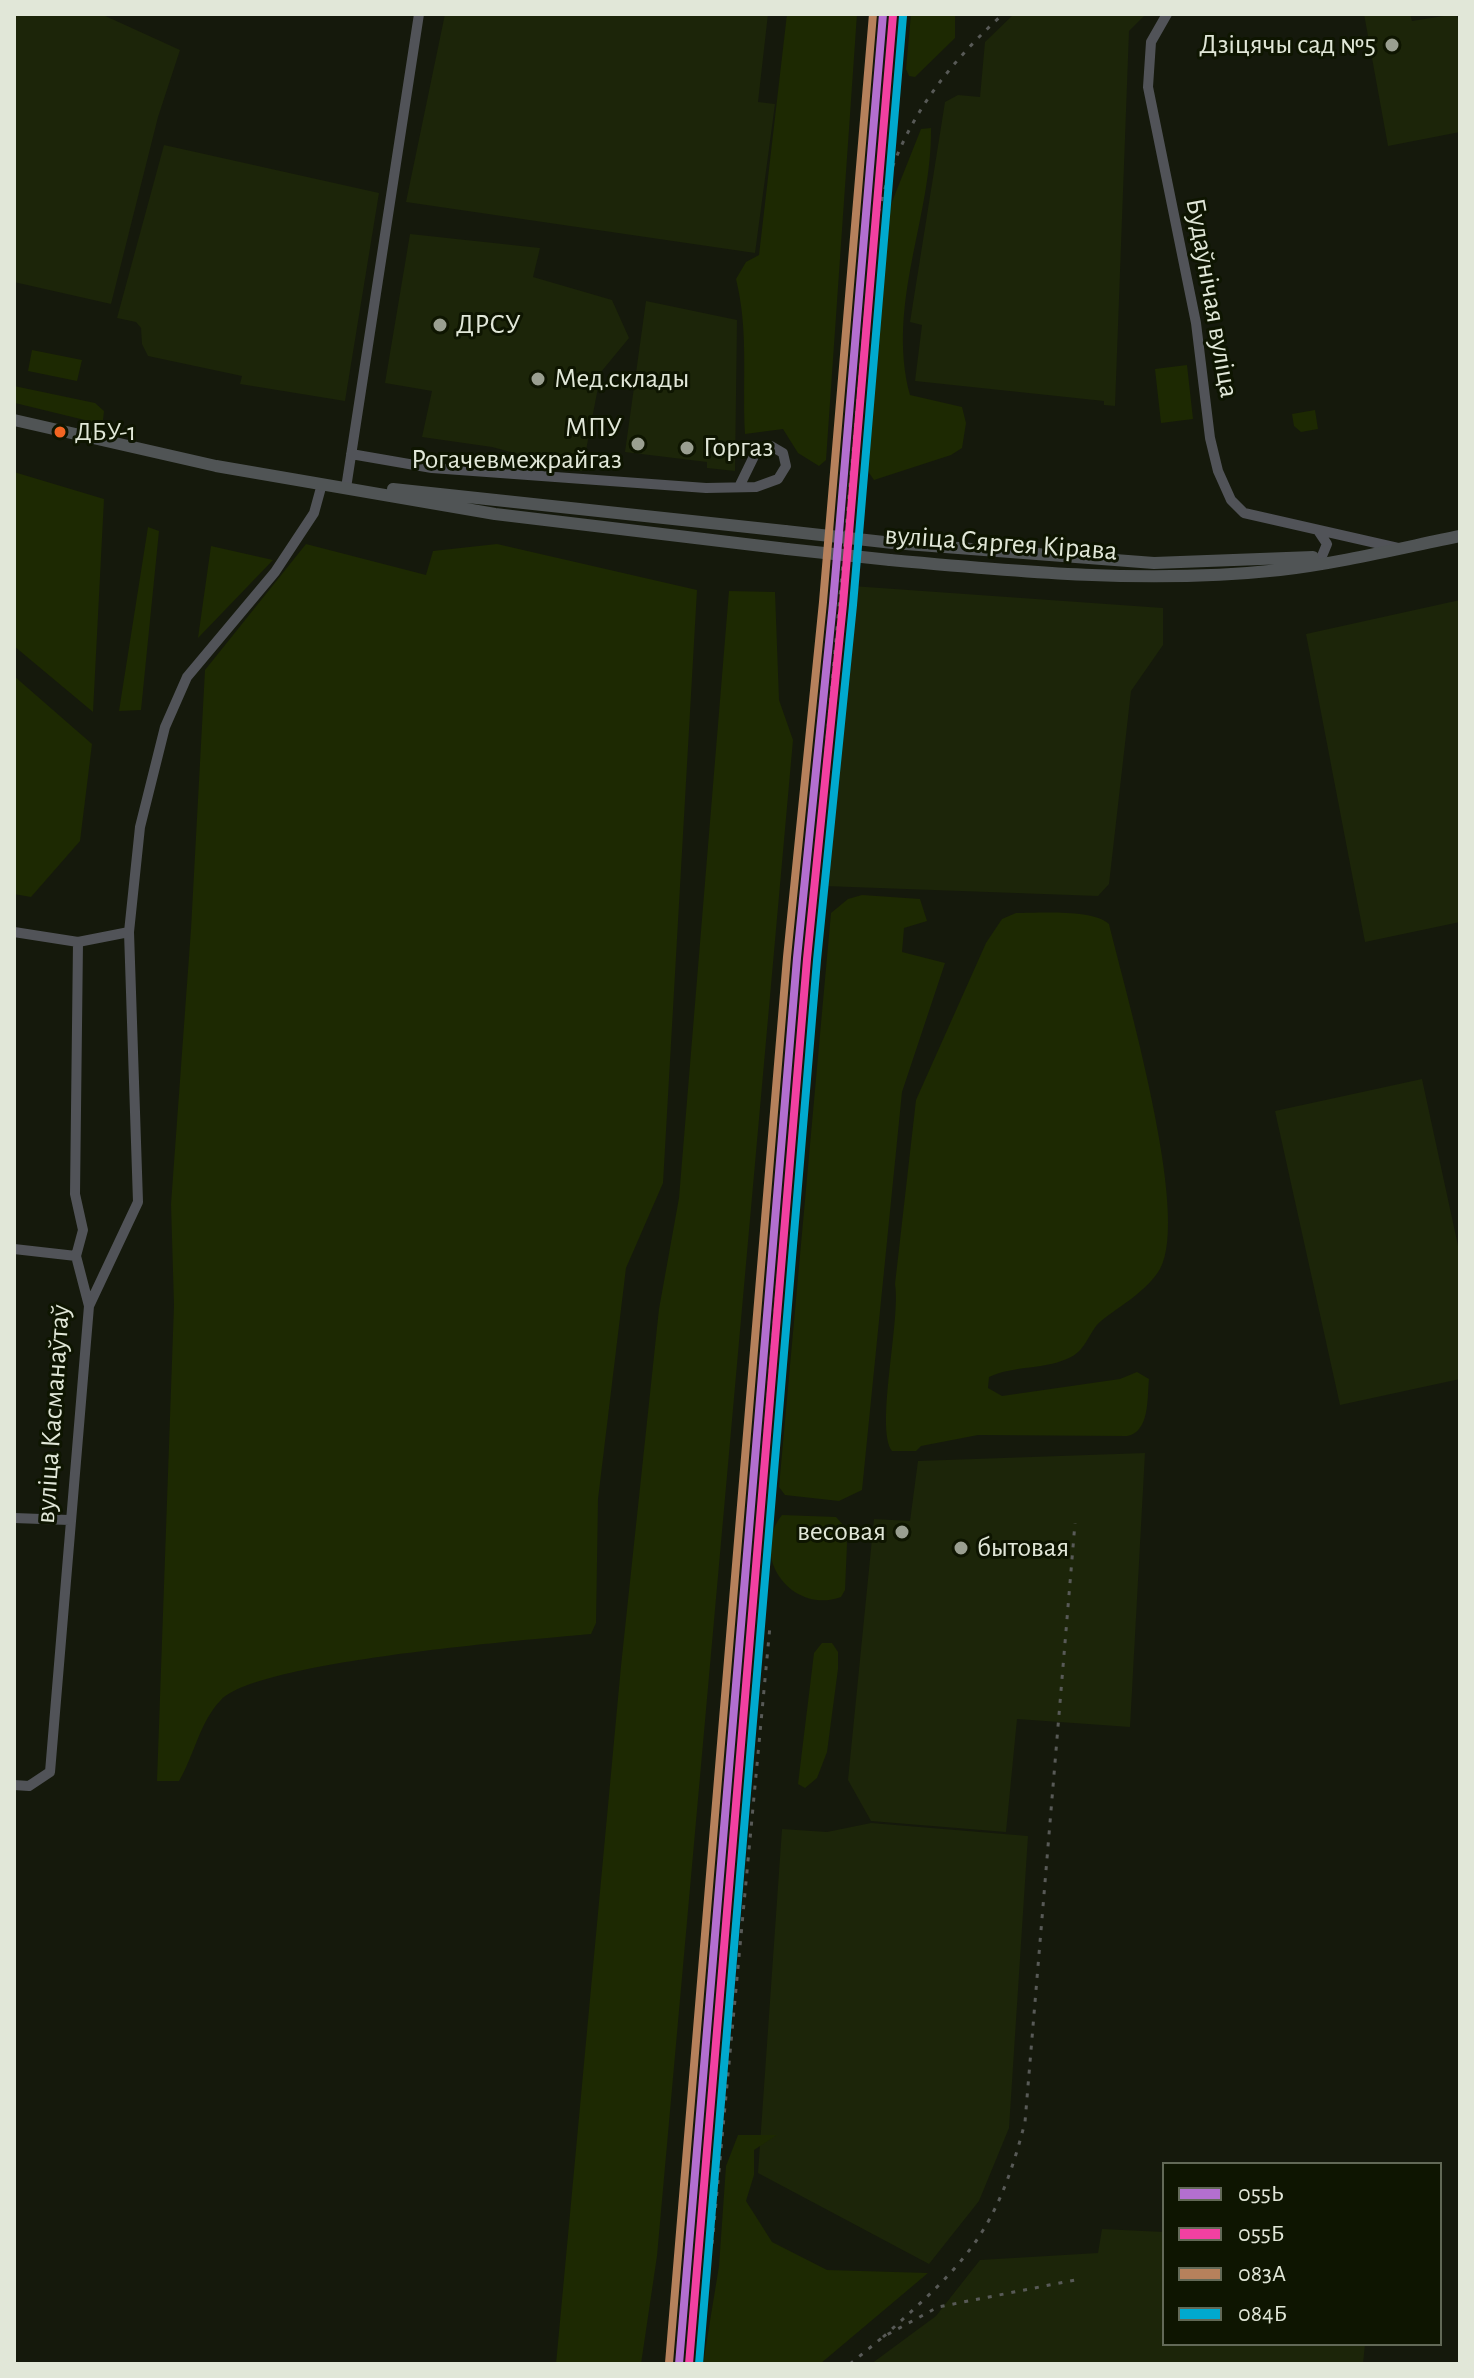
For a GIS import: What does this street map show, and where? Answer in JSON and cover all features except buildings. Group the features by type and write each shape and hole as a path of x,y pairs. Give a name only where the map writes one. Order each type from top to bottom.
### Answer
{"main road":[{"name":"вуліца Сяргея Кірава","path":"14,420 111,445 495,514 890,560 1018,572 1161,577 1283,570 1366,548"},
{"name":"вуліца Сяргея Кірава","path":"346,488 503,498 893,543 1154,563 1276,561 1366,548 1400,549 1460,536"}],"street":[{"path":"346,488 419,14"},
{"name":"Будаўнічая вуліца","path":"1167,14 1151,42 1148,87 1196,323 1210,438 1218,471 1231,500 1244,513 1318,531 1366,548"},
{"path":"351,454 432,468 739,487 756,487 782,476 787,463 783,453 771,446 758,448 739,487"},
{"path":"89,1306 138,1202 129,932 140,827 165,727 177,694 198,662 275,572 314,513 322,484"},
{"path":"1318,531 1327,544 1322,556"},
{"path":"14,932 78,942 129,932"},
{"name":"вуліца Касманаўтаў","path":"14,1785 29,1786 50,1772 89,1306 76,1256 83,1230 75,1194 78,942"},
{"path":"14,1249 76,1256"},
{"path":"14,1518 69,1520"}],"shaded area":[{"path":"14,14 101,14 180,50 158,117 111,304 14,282"},
{"path":"445,14 768,14 758,102 775,104 755,253 406,202"},
{"path":"787,14 857,14 826,460 819,466 798,453 783,429 745,434 744,337 736,279 746,262 759,255"},
{"path":"911,14 955,14 955,38 915,77 909,76 906,69"},
{"path":"1014,14 1146,14 1129,31 1115,406 1104,405 1104,401 915,381 922,325 910,322 945,102 958,95 980,97 985,42"},
{"path":"1364,14 1410,14 1412,21 1456,14 1460,24 1460,132 1388,146"},
{"path":"931,128 925,195 906,294 904,361 910,395 962,407 966,423 962,448 951,455 874,480 867,470 886,217 921,129"},
{"path":"164,145 379,193 345,401 240,384 242,376 148,356 142,344 141,328 136,322 117,318"},
{"path":"410,234 540,248 533,277 612,300 629,338 601,372 582,471 492,447 422,437 432,391 385,383"},
{"path":"646,301 737,320 735,471 707,468 707,462 625,452"},
{"path":"32,350 82,360 77,381 28,371"},
{"path":"1187,365 1193,419 1161,423 1155,369"},
{"path":"14,386 95,403 104,411 103,420 97,423 15,403"},
{"path":"1315,410 1318,429 1301,432 1294,426 1292,414"},
{"path":"14,472 104,499 93,712 14,646"},
{"path":"148,527 159,531 141,710 119,711"},
{"path":"306,544 426,575 433,551 497,544 697,590 663,1183 626,1268 598,1499 596,1623 591,1634 396,1655 285,1674 245,1686 221,1700 214,1708 179,1781 157,1781 174,1305 171,1204 191,929 205,670"},
{"path":"211,546 273,560 198,638"},
{"path":"852,586 1163,608 1163,645 1131,691 1109,884 1098,896 824,886"},
{"path":"729,591 775,592 779,700 793,740 657,2256 641,2364 556,2364 621,1666 659,1309 679,1198"},
{"path":"1460,600 1460,922 1365,942 1306,634"},
{"path":"14,676 92,744 80,841 31,897 14,894"},
{"path":"862,895 920,899 927,921 904,928 902,952 945,963 902,1092 862,1490 839,1501 785,1495 779,1487 831,913 848,899"},
{"path":"1016,913 1079,914 1109,924 1162,1154 1167,1241 1160,1269 1154,1277 1101,1321 1076,1354 1051,1364 999,1373 989,1377 988,1388 1002,1396 1120,1379 1137,1372 1149,1379 1146,1413 1140,1428 1127,1436 978,1435 921,1446 916,1451 892,1451 887,1439 887,1397 895,1322 895,1284 916,1100 986,943 1002,919"},
{"path":"1422,1079 1460,1255 1460,1379 1340,1405 1275,1111"},
{"path":"1145,1453 1130,1727 1017,1719 1006,1832 871,1821 848,1780 874,1519 910,1521 918,1461"},
{"path":"782,1515 836,1517 845,1527 845,1590 841,1597 823,1600 807,1598 792,1590 781,1578 773,1564 770,1548 773,1531"},
{"path":"822,1643 832,1643 838,1652 838,1669 827,1752 817,1778 805,1788 798,1784 814,1653"},
{"path":"871,1823 1028,1836 1009,2128 979,2201 929,2264 758,2173 782,1829 827,1832"},
{"path":"738,2135 777,2135 754,2150 754,2175 746,2201 772,2242 827,2270 928,2273 820,2364 703,2364 719,2266 726,2166"},
{"path":"1102,2229 1162,2232 1162,2346 1365,2346 1363,2364 871,2364 936,2316 980,2260 1098,2253"}],"railway":[{"path":"689,2364 775,1312 872,243 889,175 916,117 954,64 1003,14"},
{"path":"883,2337 936,2288 975,2243 1003,2192 1025,2122 1075,1523"},
{"path":"705,2279 712,2245 770,1626"},
{"path":"850,2364 883,2337 938,2307 1075,2280"}],"transit line":[{"name":"083А","path":"669,2363 787,957 823,602 873,14"},
{"name":"055Ь","path":"679,2364 797,958 833,603 883,14"},
{"name":"055Б","path":"689,2364 807,959 843,604 893,15"},
{"name":"084Б","path":"699,2364 817,960 853,605 903,16"}],"place":[{"name":"Дзіцячы сад №5","path":"1392,45"},
{"name":"ДРСУ","path":"440,325"},
{"name":"Мед.склады","path":"538,379"},
{"name":"ДБУ-1","path":"60,432"},
{"name":"МПУ Рогачевмежрайгаз","path":"638,444"},
{"name":"Горгаз","path":"687,448"},
{"name":"весовая","path":"902,1532"},
{"name":"бытовая","path":"961,1548"}]}
